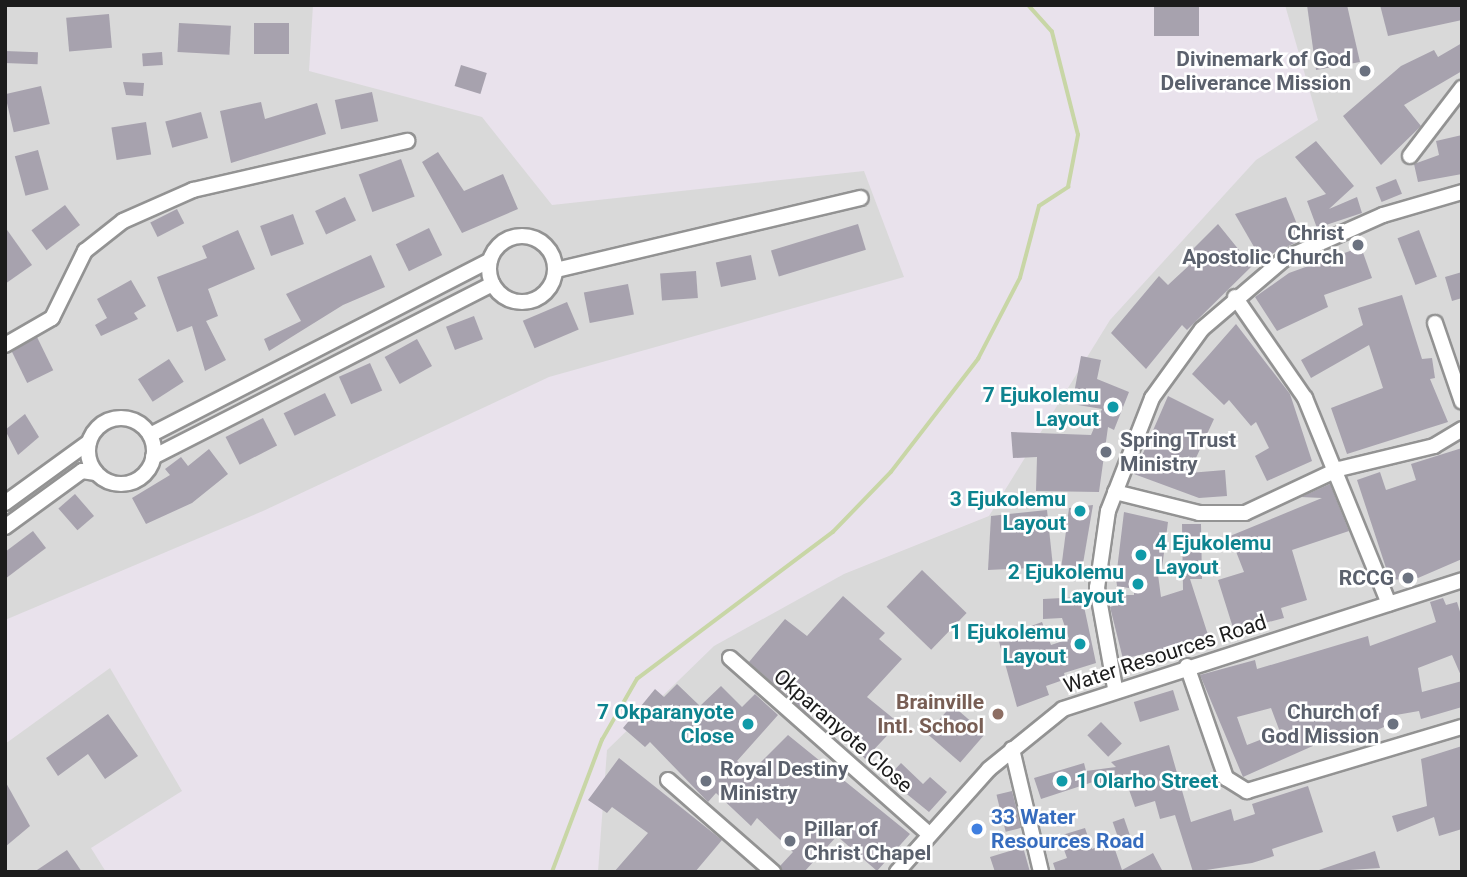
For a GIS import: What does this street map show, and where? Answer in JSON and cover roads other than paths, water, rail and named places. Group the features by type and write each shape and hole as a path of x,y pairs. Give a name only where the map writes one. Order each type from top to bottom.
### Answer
{"street":[{"path":"1410,156 1462,88"},
{"path":"5,345 52,318 85,251 123,220 193,190 407,141"},
{"path":"1115,688 1097,588 1115,492 1152,398 1235,297 1284,259 1338,233 1462,192"},
{"path":"556,270 861,198"},
{"path":"150,435 490,260 505,241 528,236 548,248 556,270 546,293 523,303 492,284"},
{"path":"490,260 492,284"},
{"path":"5,527 82,471 96,473 114,483 135,481 153,457 492,284"},
{"path":"1235,297 1305,398 1339,469 1389,604"},
{"path":"372,321 381,340"},
{"path":"1435,323 1462,402"},
{"path":"349,333 358,351"},
{"path":"267,373 277,393"},
{"path":"242,386 253,406"},
{"path":"5,503 89,442 111,419 134,420 150,435 153,457"},
{"path":"1115,492 1199,513 1245,513 1339,469 1434,446 1462,429"},
{"path":"89,442 96,473"},
{"name":"Water Resources Road","path":"897,872 929,834 1012,749 1063,709 1115,688 1462,580"},
{"name":"Okparanyote Close","path":"730,658 929,834"},
{"path":"1187,666 1226,778 1247,791 1462,727"},
{"path":"1012,749 1041,872"},
{"path":"668,780 773,872"}],"waterway":[{"path":"552,872 602,740 637,679 833,532 891,472 978,359 1020,278 1039,206 1068,187 1078,135 1052,32 1028,5"}],"place":[{"name":"Divinemark of God Deliverance Mission","path":"1365,71"},
{"name":"Christ Apostolic Church","path":"1358,245"},
{"name":"7 Ejukolemu Layout","path":"1113,407"},
{"name":"Spring Trust Ministry","path":"1106,452"},
{"name":"3 Ejukolemu Layout","path":"1080,511"},
{"name":"4 Ejukolemu Layout","path":"1141,555"},
{"name":"RCCG","path":"1408,578"},
{"name":"2 Ejukolemu Layout","path":"1138,584"},
{"name":"1 Ejukolemu Layout","path":"1080,644"},
{"name":"Brainville Intl. School","path":"998,714"},
{"name":"7 Okparanyote Close","path":"748,724"},
{"name":"Church of God Mission","path":"1393,724"},
{"name":"Royal Destiny Ministry","path":"706,781"},
{"name":"1 Olarho Street","path":"1062,781"},
{"name":"33 Water Resources Road","path":"977,829"},
{"name":"Pillar of Christ Chapel","path":"790,841"}]}
